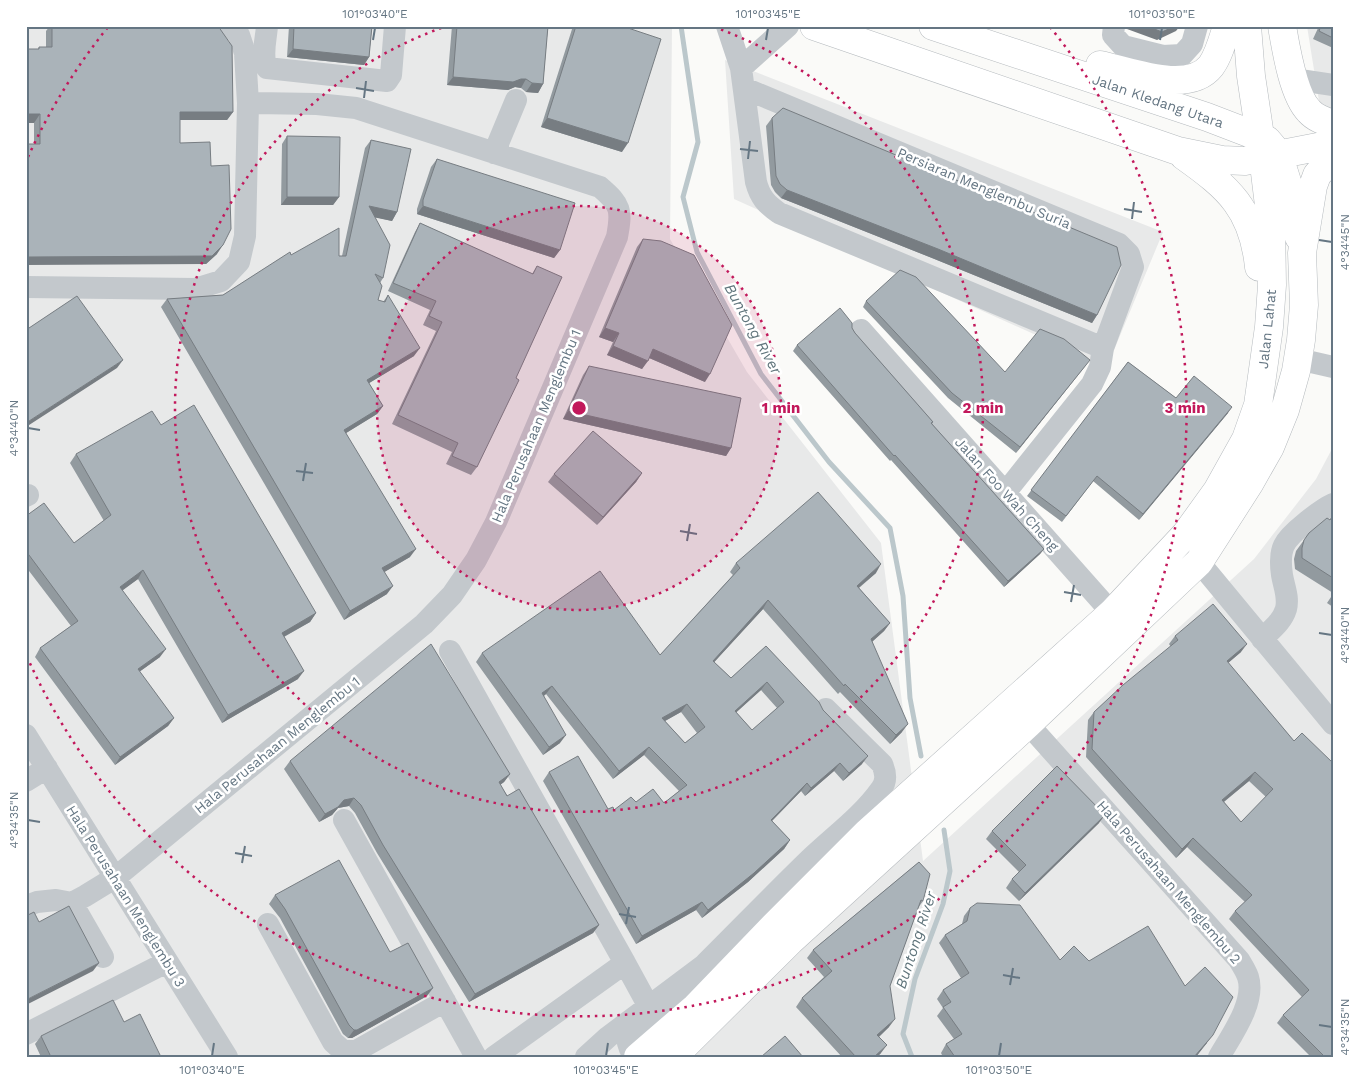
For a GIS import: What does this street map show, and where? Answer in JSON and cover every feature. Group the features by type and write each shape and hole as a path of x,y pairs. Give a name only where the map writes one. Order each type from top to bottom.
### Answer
{"main road":[{"path":"814,26 1178,151 1233,161 1245,161 1267,149 1333,144"},
{"name":"Jalan Kledang Utara","path":"933,26 1100,82 1267,149"},
{"path":"1039,61 1075,61 1170,81 1187,80 1201,75 1211,66 1227,26"},
{"name":"Jalan Lahat","path":"653,1053 774,926 867,833 1112,613 1186,534 1216,491 1246,439 1258,405 1269,327 1273,260 1267,149 1251,76 1247,26"},
{"path":"1282,26 1299,96 1308,111 1333,124"},
{"path":"1100,82 1123,97 1194,128 1196,134 1194,141 1178,151"},
{"path":"653,1053 680,1050 790,941 1028,724 1199,562 1249,484 1270,447 1285,410 1298,359 1304,305 1302,253 1289,188 1267,149"},
{"path":"1178,151 1219,182 1246,216 1253,231 1258,254 1262,304 1269,327"},
{"path":"1302,253 1313,186 1317,175 1325,166 1333,163"}],"street":[{"path":"26,288 195,289 221,281 239,262 245,236 248,104 244,53 239,35 230,26"},
{"path":"267,26 264,63 267,68 387,81 391,75 395,26"},
{"path":"727,26 742,78 756,182 760,195 768,205 779,212 1103,348"},
{"path":"742,78 788,26"},
{"path":"1114,26 1113,36 1123,46 1163,56 1182,55 1192,44 1197,26"},
{"name":"Persiaran Menglembu Suria","path":"742,78 1119,244 1130,254 1133,267 1103,348 1100,367 1092,384 1005,493"},
{"path":"1294,79 1333,85"},
{"path":"494,153 516,100"},
{"name":"Hala Perusahaan Menglembu 1","path":"72,903 116,877 424,624 452,595 476,560 496,522 617,236 621,217 615,200 600,187 356,108 317,104 248,104"},
{"name":"Jalan Foo Wah Cheng","path":"861,330 1112,613"},
{"path":"1298,359 1333,367"},
{"path":"1262,639 1281,620 1286,608 1286,592 1280,561 1282,548 1288,537 1323,509 1333,504"},
{"path":"1199,562 1333,724"},
{"path":"450,651 649,1007"},
{"path":"653,1053 630,1049 628,1043 631,1037 670,1005 704,965 810,858 864,809 882,788 886,773 882,764 826,709"},
{"name":"Hala Perusahaan Menglembu 2","path":"1028,724 1239,960 1249,979 1249,997 1240,1020 1218,1057"},
{"name":"Hala Perusahaan Menglembu 3","path":"26,734 227,1057"},
{"path":"26,781 47,768"},
{"path":"344,820 476,1057"},
{"path":"26,906 37,902 56,900 72,903 102,956"},
{"path":"268,924 333,1042 343,1051 356,1051 445,1000"},
{"path":"26,1034 167,962"},
{"path":"494,1057 625,963"},
{"path":"586,1057 608,1037 704,965"}],"shaded area":[{"path":"26,26 672,26 670,239 747,372 881,543 923,861 1254,559 1316,479 1333,447 1333,1057 26,1057"},
{"path":"1307,26 1333,26 1333,189"},
{"path":"725,60 1163,232 1107,367 734,199"}],"building":[{"path":"52,26 218,26 232,46 233,112 180,112 180,143 210,142 211,166 229,165 231,229 223,245 212,256 26,257 26,144 40,144 40,114 26,114 26,49 52,47"},
{"path":"294,26 372,26 369,57 293,49"},
{"path":"457,26 548,26 543,84 532,83 526,79 513,82 453,77"},
{"path":"576,26 622,26 661,39 628,143 547,118"},
{"path":"1147,26 1175,26 1162,32"},
{"path":"1321,26 1333,26 1333,38 1319,31"},
{"path":"783,108 1117,247 1121,265 1097,315 938,249 787,190 780,184 776,176 772,118"},
{"path":"287,136 340,137 339,197 287,197"},
{"path":"371,140 411,149 397,212 369,206 390,245 383,278 375,274 382,286 378,300 385,302 388,295 420,348 367,380 383,406 344,430 416,549 382,568 393,586 350,611 167,299 223,295 290,252 291,255 339,228 339,256 346,256"},
{"path":"437,159 575,203 560,250 423,206 423,200"},
{"path":"420,223 533,274 537,266 562,277 516,378 519,380 477,467 452,456 458,443 398,415 442,322 429,316 436,301 393,283"},
{"path":"643,239 661,241 694,255 732,325 710,374 653,349 648,361 613,346 619,333 605,328"},
{"path":"900,270 916,277 1005,372 1040,329 1064,339 1090,360 1020,447 952,393 866,301"},
{"path":"77,296 123,360 26,423 26,324 29,328"},
{"path":"840,308 852,323 855,333 933,422 931,423 1044,549 1008,581 894,456 797,345"},
{"path":"1128,362 1176,398 1194,376 1232,407 1143,514 1097,476 1066,516 1031,490"},
{"path":"589,366 741,398 731,448 568,411"},
{"path":"194,405 316,613 282,633 304,671 228,715 143,570 120,587 166,649 138,669 174,718 120,757 40,648 78,621 26,551 26,516 44,503 74,543 111,515 76,454 152,411 161,425"},
{"path":"593,431 642,473 603,517 554,474"},
{"path":"818,492 881,564 857,586 890,623 871,639 908,724 896,735 845,684 844,686 768,600 713,661 731,678 766,646 819,702 823,710 868,756 849,773 840,763 811,788 807,783 771,820 790,840 754,873 708,910 702,902 642,936 549,772 578,756 608,809 613,807 614,810 631,797 636,802 653,789 664,803 687,785 649,747 619,771 552,686 542,693 566,735 549,747 482,653 600,571 660,655 740,568 736,563","holes":["767,682 784,702 752,730 735,711","687,704 705,727 685,743 662,718"]},
{"path":"1333,515 1333,578 1302,558 1302,548 1304,540 1309,533 1327,518 1330,520"},
{"path":"1213,604 1247,644 1227,661 1294,741 1302,733 1333,763 1333,1057 1325,1057 1283,1015 1309,990 1235,911 1252,895 1193,838 1182,849 1092,749 1094,712 1123,685 1178,640 1175,636","holes":["1255,772 1273,789 1241,822 1222,800"]},
{"path":"431,644 510,774 499,782 507,796 519,789 599,925 475,994 383,845 361,805 354,798 344,800 338,807 325,814 290,761"},
{"path":"1057,766 1105,815 1025,893 1012,879 1026,865 992,831"},
{"path":"339,860 390,952 408,943 433,988 357,1030 354,1030 349,1025 285,909 275,895"},
{"path":"919,862 930,874 923,901 921,900 890,986 895,1019 877,1035 887,1045 874,1057 856,1057 802,998 832,971 813,950"},
{"path":"977,903 1020,905 1060,960 1074,946 1089,961 1148,926 1185,986 1205,967 1233,997 1213,1035 1194,1057 955,1057 946,1044 962,1034 943,1007 951,1002 943,990 969,973 945,935 967,921 970,908"},
{"path":"69,906 99,963 26,1000 26,916 34,912 39,922"},
{"path":"113,1000 124,1022 140,1014 161,1057 51,1057 41,1036"},
{"path":"785,1036 803,1057 761,1057"}],"waterway":[{"name":"Buntong River","path":"681,26 698,142 683,197 697,252 761,374 829,462 890,528 903,596 910,698 921,756"},
{"name":"Buntong River","path":"912,1057 903,1034 915,979 943,904 950,871 944,830"}]}
